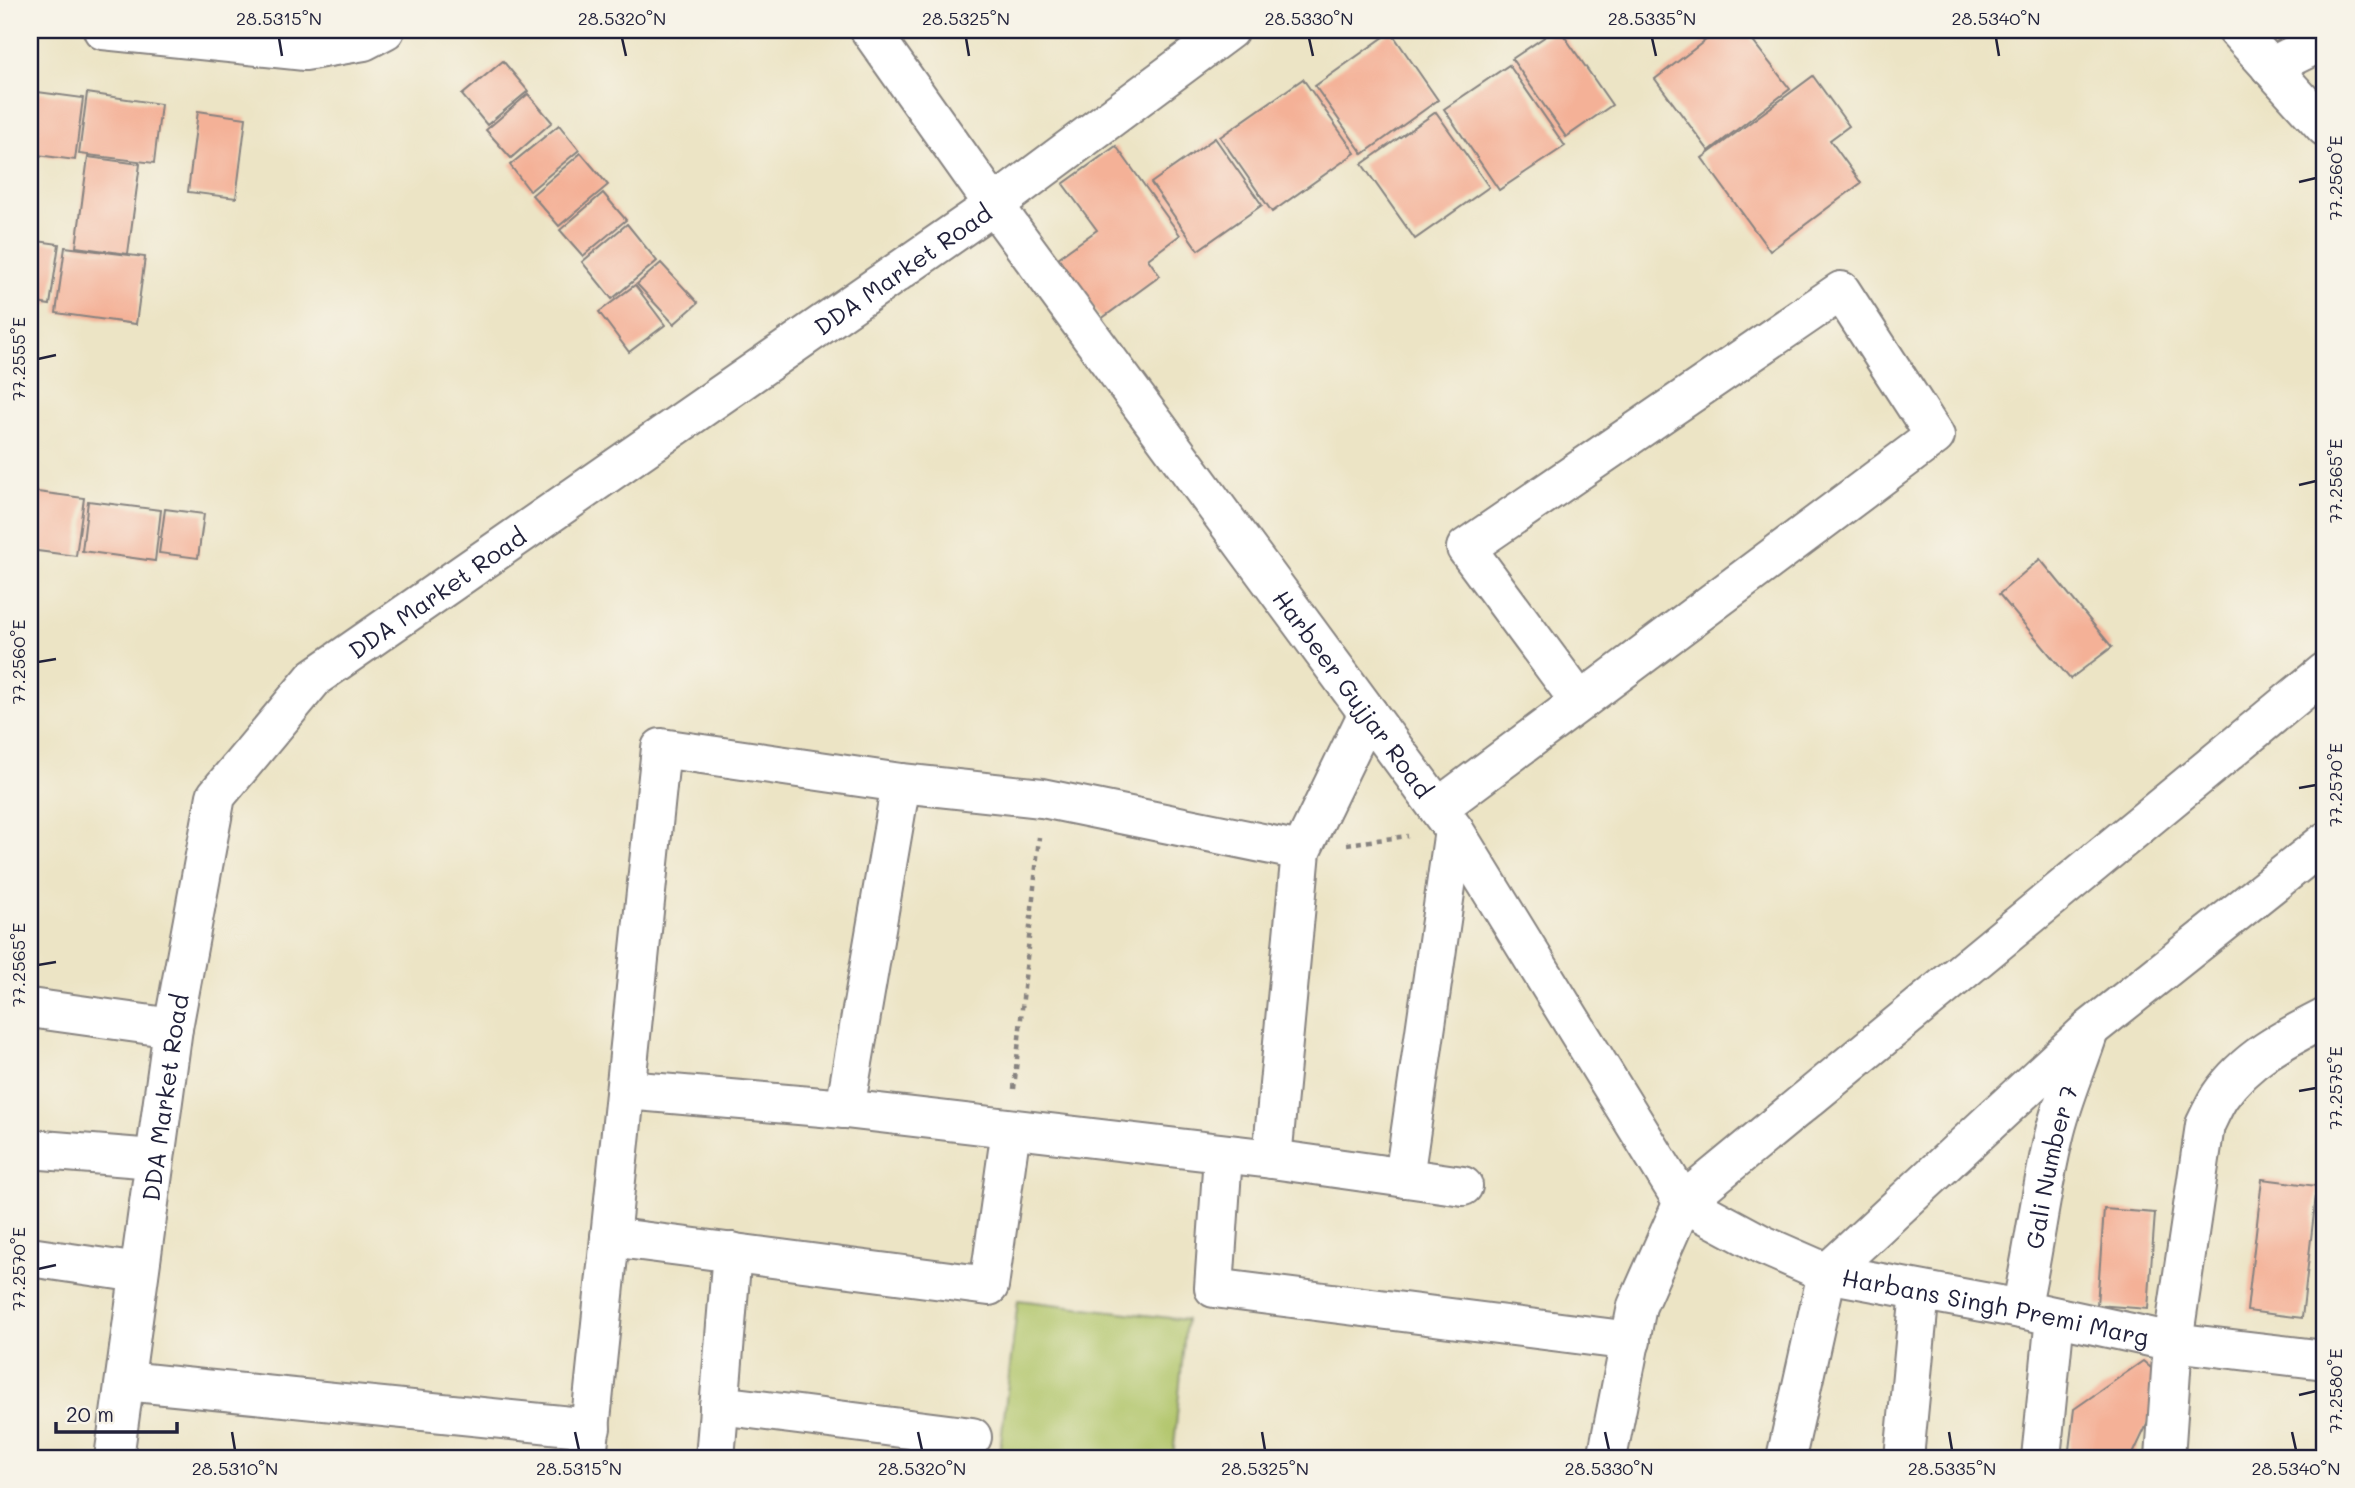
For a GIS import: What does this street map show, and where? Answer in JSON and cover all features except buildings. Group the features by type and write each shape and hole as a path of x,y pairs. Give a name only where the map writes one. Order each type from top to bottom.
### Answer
{"street":[{"path":"93,30 305,51 364,41 385,30"},
{"name":"Harbeer Gujjar Road","path":"870,30 994,205 1446,819 1683,1202"},
{"name":"DDA Market Road","path":"114,1458 173,1028 216,796 315,677 994,205 1229,30"},
{"path":"2237,30 2325,127"},
{"path":"2270,67 2325,40"},
{"path":"1404,1178 1446,819 1580,702 1935,436 1841,291 1466,548 1580,702"},
{"path":"1607,1458 1637,1306 1683,1202 2325,671"},
{"path":"1272,1159 1301,850 1368,713"},
{"path":"125,1381 589,1443 661,748 901,783 1042,797 1301,850"},
{"path":"845,1109 901,783"},
{"path":"1786,1458 1827,1273 2090,1029 2325,842"},
{"path":"30,1008 173,1028"},
{"path":"2165,1458 2173,1342 2205,1125 2220,1096 2242,1070 2268,1049 2325,1018"},
{"name":"Gali Number 7","path":"2041,1458 2034,1250 2041,1195 2054,1133 2090,1029"},
{"path":"626,1090 845,1109 1272,1159 1463,1185"},
{"path":"610,1237 989,1286 1011,1129"},
{"path":"30,1149 154,1159"},
{"path":"1223,1154 1214,1288 1631,1341"},
{"name":"Harbans Singh Premi Marg","path":"1683,1202 1763,1245 1827,1273 2173,1342 2325,1360"},
{"path":"715,1458 732,1252"},
{"path":"30,1257 139,1273"},
{"path":"1904,1458 1920,1291"},
{"path":"719,1405 972,1437"}],"path":[{"path":"1011,1129 1042,797"},
{"path":"1301,850 1446,819"}],"green space":[{"path":"1018,1300 1186,1320 1173,1458 999,1458"}]}
